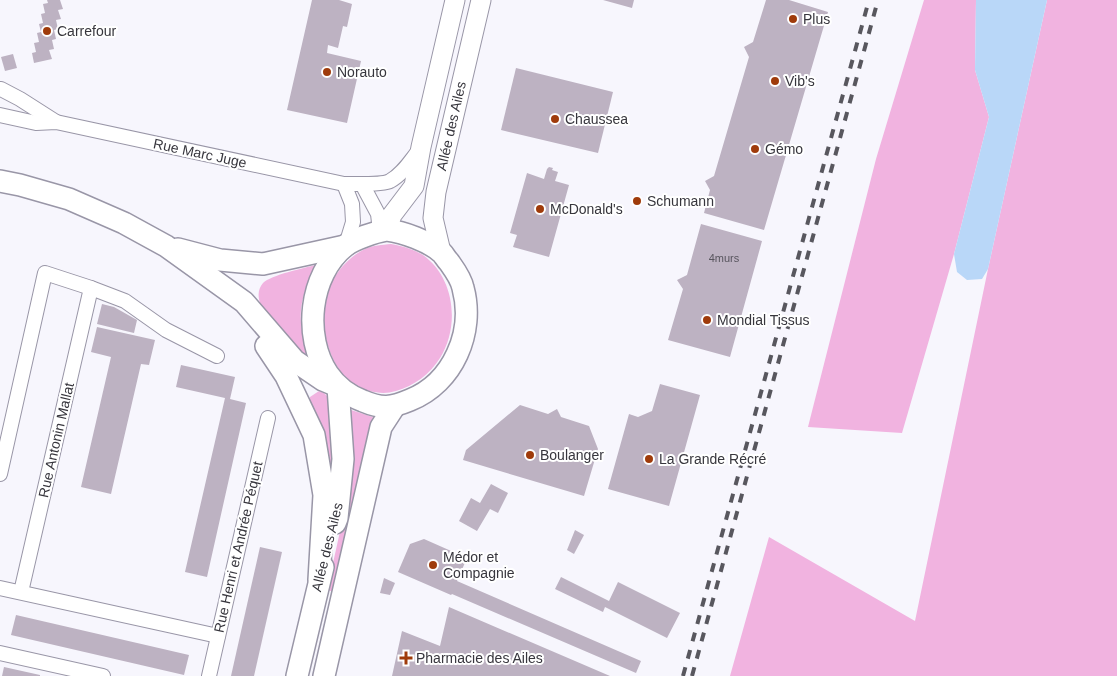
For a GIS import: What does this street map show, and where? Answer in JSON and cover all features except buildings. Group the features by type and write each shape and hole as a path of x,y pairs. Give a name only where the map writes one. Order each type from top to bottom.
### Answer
{"main road":[{"name":"Allée des Ailes","path":"383,231 392,214 414,186 421,147 455,0"},
{"name":"Allée des Ailes","path":"441,252 433,218 436,192 480,0"},
{"path":"0,181 69,200 124,224 166,246 244,302 295,361 354,398 374,406 394,406 417,397 430,389 446,373 462,344 466,324 466,302 463,286 454,269 441,252 420,239 398,231 375,232 346,246 263,264 220,260 166,246"},
{"path":"166,246 244,316 286,376 314,435 324,495 319,580"},
{"path":"337,386 326,371 318,354 312,320 313,306 322,277 330,262 346,246"},
{"name":"Allée des Ailes","path":"297,676 319,580 337,518 343,459 337,386"},
{"name":"Allée des Ailes","path":"324,676 381,427 394,406"}],"street":[{"name":"Rue Marc Juge","path":"0,90 20,98 56,122"},
{"name":"Rue Marc Juge","path":"0,115 36,123 56,122 344,184 389,182 401,172 421,147"},
{"path":"344,184 352,204 353,222 346,246"},
{"path":"362,184 378,214 383,231"},
{"path":"0,474 45,273 125,301 166,330 216,356"},
{"name":"Rue Antonin Mallat","path":"21,592 91,288"},
{"name":"Rue Henri et Andrée Péquet","path":"209,676 268,418"},
{"path":"0,588 218,636"},
{"path":"0,653 103,676"}],"shaded area":[{"path":"924,0 976,0 975,70 989,117 954,254 902,433 808,427 876,159"},
{"path":"1047,0 1117,0 1117,676 730,676 769,537 915,621 988,269"},
{"path":"391,244 419,253 434,265 448,289 452,317 446,345 440,358 431,369 421,379 403,389 379,393 360,388 340,371 332,356 322,328 322,316 325,297 334,277 341,268 356,254 368,248"},
{"path":"316,265 304,295 301,312 303,337 308,357 305,356 261,306 259,294 261,286 267,280 288,272"},
{"path":"319,391 330,399 336,439 332,467 329,466 309,403 310,397"},
{"path":"348,409 373,417 334,592 327,590 341,527"}],"water":[{"path":"976,0 1047,0 988,269 982,279 967,280 957,272 954,254 989,117 975,70"}],"railway":[{"path":"683,676 869,0"},
{"path":"692,676 878,0"}],"place":[{"name":"Plus","path":"793,19"},
{"name":"Carrefour","path":"47,31"},
{"name":"Norauto","path":"327,72"},
{"name":"Vib's","path":"775,81"},
{"name":"Chaussea","path":"555,119"},
{"name":"Gémo","path":"755,149"},
{"name":"Schumann","path":"637,201"},
{"name":"McDonald's","path":"540,209"},
{"name":"Mondial Tissus","path":"707,320"},
{"name":"Boulanger","path":"530,455"},
{"name":"La Grande Récré","path":"649,459"},
{"name":"Médor et Compagnie","path":"433,565"},
{"name":"Pharmacie des Ailes","path":"406,658"}]}
